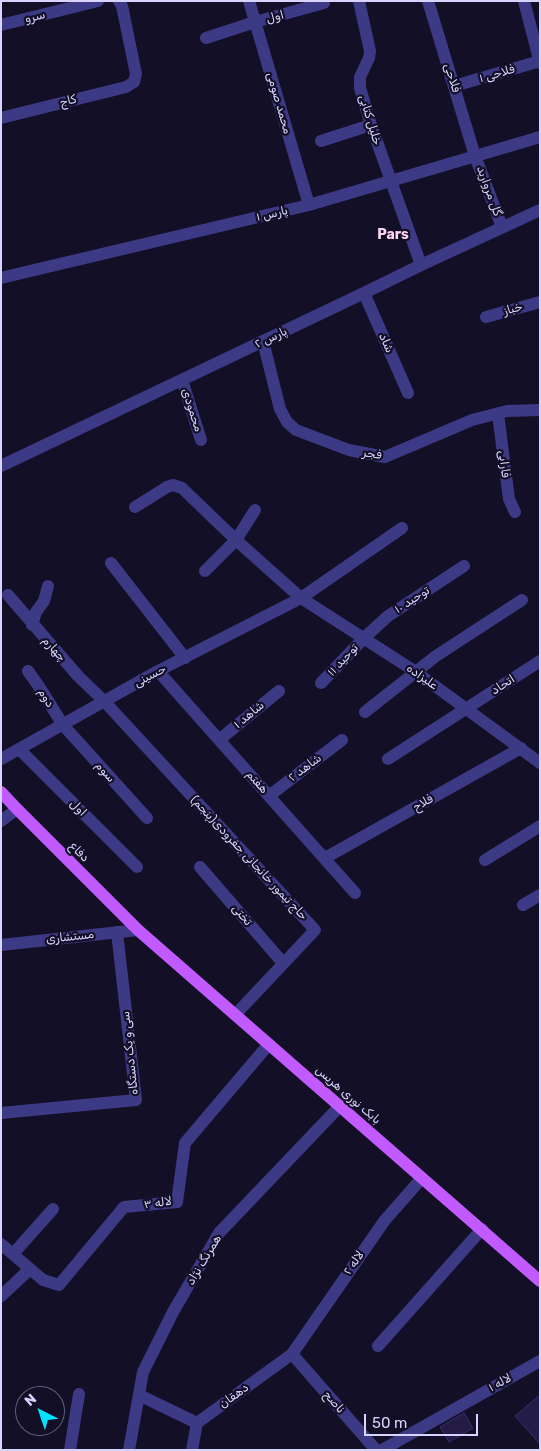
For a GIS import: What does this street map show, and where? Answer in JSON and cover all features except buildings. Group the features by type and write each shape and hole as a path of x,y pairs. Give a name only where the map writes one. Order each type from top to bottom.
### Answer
{"main road":[{"name":"دفاع","path":"1,792 138,930"},
{"name":"بابک نوری هریس","path":"138,930 540,1281"}],"street":[{"name":"سرو","path":"1,25 98,1"},
{"name":"کاج","path":"1,118 126,87 134,82 136,74 122,6 119,1"},
{"name":"محمد صومی","path":"249,1 309,205"},
{"name":"خلیل کتابی","path":"359,1 370,51 369,58 360,77 360,82 371,125 421,265"},
{"name":"فلاحی","path":"428,1 475,156"},
{"path":"524,1 540,62"},
{"name":"اول","path":"255,22 324,3"},
{"path":"206,38 255,22"},
{"name":"فلاحی ۱","path":"454,86 540,62"},
{"path":"320,141 371,125"},
{"name":"پارس ۱","path":"1,278 309,205 540,137"},
{"name":"گل مروارید","path":"475,156 502,227"},
{"name":"پارس ۲","path":"1,466 540,210"},
{"name":"شاد","path":"364,293 408,392"},
{"name":"خباز","path":"486,316 540,302"},
{"name":"فجر","path":"263,341 280,409 287,422 296,430 349,450 385,457 472,420 508,411 540,410"},
{"name":"محمودی","path":"182,380 201,440"},
{"name":"فارابی","path":"498,414 509,499 515,512"},
{"name":"علیزاده","path":"135,507 167,487 173,485 182,488 236,540 301,598"},
{"path":"205,571 236,540 255,510"},
{"path":"301,598 402,528"},
{"path":"111,563 185,658"},
{"name":"توحید ۱۰","path":"364,638 388,616 464,566"},
{"name":"علیزاده","path":"268,569 301,598 416,672 540,762"},
{"path":"32,625 36,612 44,600 48,586"},
{"name":"چهارم","path":"8,595 78,676 104,701"},
{"name":"حسینی","path":"1,759 158,671 301,598"},
{"path":"365,712 436,656 522,600"},
{"name":"توحید ‍۱۱","path":"321,683 364,638"},
{"name":"اتحاد","path":"466,708 540,660"},
{"name":"دوم","path":"28,671 63,725"},
{"name":"هفتم","path":"158,671 355,893"},
{"name":"شاهد ۱","path":"219,740 279,691"},
{"name":"حاج تیمور خانجانی جفرودی(پنجم)","path":"104,701 315,930 235,1015"},
{"path":"388,759 466,708"},
{"name":"سوم","path":"63,725 147,818"},
{"name":"شاهد ۲","path":"268,796 342,740"},
{"name":"فلاح","path":"324,858 521,748"},
{"name":"اول","path":"19,749 137,867"},
{"path":"1,821 17,809"},
{"path":"485,860 540,826"},
{"name":"تختی","path":"200,867 283,963"},
{"path":"523,906 540,895"},
{"name":"مستشاری","path":"1,945 138,930"},
{"name":"سی و یک دستگاه","path":"1,1113 136,1100 117,932"},
{"name":"لاله ۳","path":"1,1244 43,1280 58,1285 124,1207 177,1202 185,1143 269,1044"},
{"name":"همرنگ نژاد","path":"129,1450 143,1372 173,1312 219,1233 340,1106"},
{"name":"لاله ۲","path":"292,1354 385,1220 422,1178"},
{"path":"13,1254 53,1209"},
{"path":"378,1346 482,1229"},
{"path":"1,1296 30,1269"},
{"name":"دهقان","path":"197,1423 292,1354"},
{"name":"ناصح","path":"292,1354 376,1450"},
{"name":"لاله ۱","path":"382,1450 540,1361"},
{"path":"70,1450 79,1394"},
{"path":"139,1395 197,1423 192,1450"}],"district":[{"name":"Pars","path":"393,235"}]}
